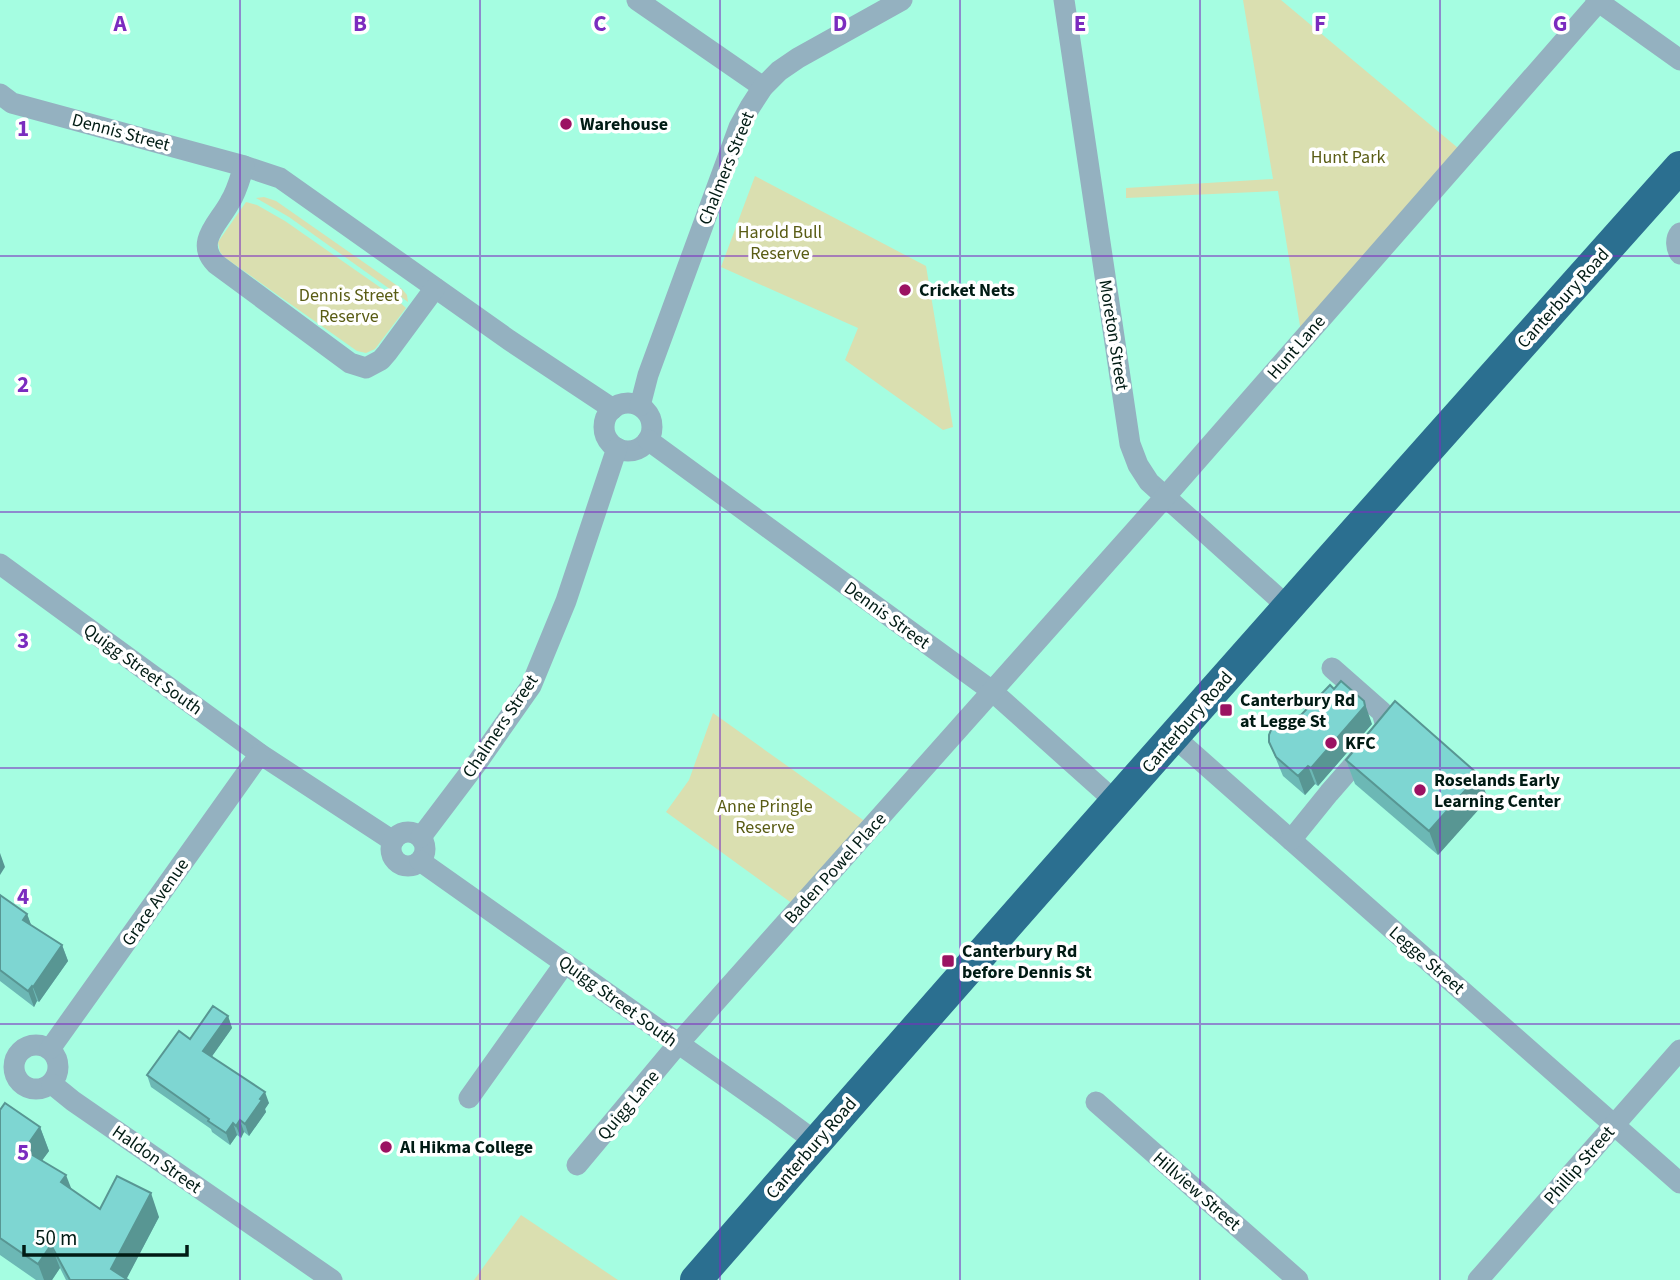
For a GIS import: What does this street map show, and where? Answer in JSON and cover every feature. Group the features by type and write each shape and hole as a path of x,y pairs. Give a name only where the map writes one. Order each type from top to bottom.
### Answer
{"highway":[{"name":"Canterbury Road","path":"696,1280 1287,607 1680,167"}],"street":[{"path":"638,0 764,87"},
{"name":"Chalmers Street","path":"640,406 648,375 739,127 750,107 779,71 902,0"},
{"name":"Moreton Street","path":"1064,0 1130,444 1138,465 1149,482 1287,607"},
{"path":"1598,1 1680,60"},
{"name":"Hunt Lane","path":"992,691 1598,1"},
{"name":"Dennis Street","path":"0,94 12,103 280,178 612,409"},
{"path":"244,166 233,198 207,240 209,255 216,264 350,363 366,368 382,360 435,288"},
{"path":"1680,233 1677,237 1677,249 1680,254"},
{"path":"626,403 640,406 646,411 652,425 648,440 638,449 617,448 606,437 604,430 607,415 612,409 626,403"},
{"name":"Dennis Street","path":"648,440 992,691 1116,802"},
{"name":"Chalmers Street","path":"421,837 531,686 566,601 617,448"},
{"name":"Quigg Street South","path":"0,564 260,754 393,841"},
{"path":"1291,840 1386,726 1382,712 1332,668"},
{"name":"Baden Powel Place","path":"678,1044 992,691"},
{"name":"Legge Street","path":"1174,737 1680,1183"},
{"name":"Grace Avenue","path":"50,1049 260,754"},
{"path":"412,832 424,841 425,852 420,861 410,865 400,864 391,851 393,841 401,833 412,832"},
{"name":"Quigg Street South","path":"420,861 816,1142"},
{"path":"469,1098 565,962"},
{"name":"Quigg Lane","path":"578,1165 678,1044"},
{"path":"30,1046 44,1046 50,1049 58,1062 57,1077 52,1084 38,1089 24,1086 15,1074 8,1055 19,1054 30,1046"},
{"name":"Phillip Street","path":"1478,1280 1680,1050"},
{"name":"Haldon Street","path":"52,1084 332,1280"},
{"name":"Hillview Street","path":"1096,1102 1298,1280"}],"green space":[{"name":"Hunt Park","path":"1243,0 1281,0 1458,148 1301,332 1278,191 1126,198 1126,188 1273,179"},
{"name":"Harold Bull Reserve","path":"755,176 926,266 953,427 943,430 845,360 858,328 721,267"},
{"path":"264,197 276,201 402,289 408,302 289,217 256,198"},
{"name":"Dennis Street Reserve","path":"246,202 257,205 285,221 406,308 375,349 366,353 357,351 224,257 218,242"},
{"name":"Anne Pringle Reserve","path":"713,713 866,822 793,904 666,812 689,780"},
{"path":"521,1215 618,1280 474,1280"}],"building":[{"path":"1341,681 1364,701 1365,706 1311,768 1308,766 1298,776 1276,757 1269,742 1271,730 1301,715 1330,685 1334,689"},
{"name":"Roselands Early Learning Center","path":"1395,701 1479,775 1429,831 1346,760"},
{"path":"0,895 27,914 23,920 62,945 28,991 0,970"},
{"path":"213,1006 228,1016 203,1051 265,1092 245,1124 240,1120 236,1126 233,1123 226,1133 147,1075 179,1031 190,1039"},
{"path":"5,1103 40,1127 24,1150 66,1175 61,1182 100,1209 117,1176 151,1193 111,1269 128,1280 70,1280 51,1245 38,1264 0,1238 0,1110"}],"place":[{"name":"Warehouse","path":"566,124"},
{"name":"Cricket Nets","path":"905,290"},
{"name":"Canterbury Rd at Legge St","path":"1226,710"},
{"name":"KFC","path":"1331,743"},
{"name":"Roselands Early Learning Center","path":"1420,790"},
{"name":"Canterbury Rd before Dennis St","path":"948,961"},
{"name":"Al Hikma College","path":"386,1147"}]}
